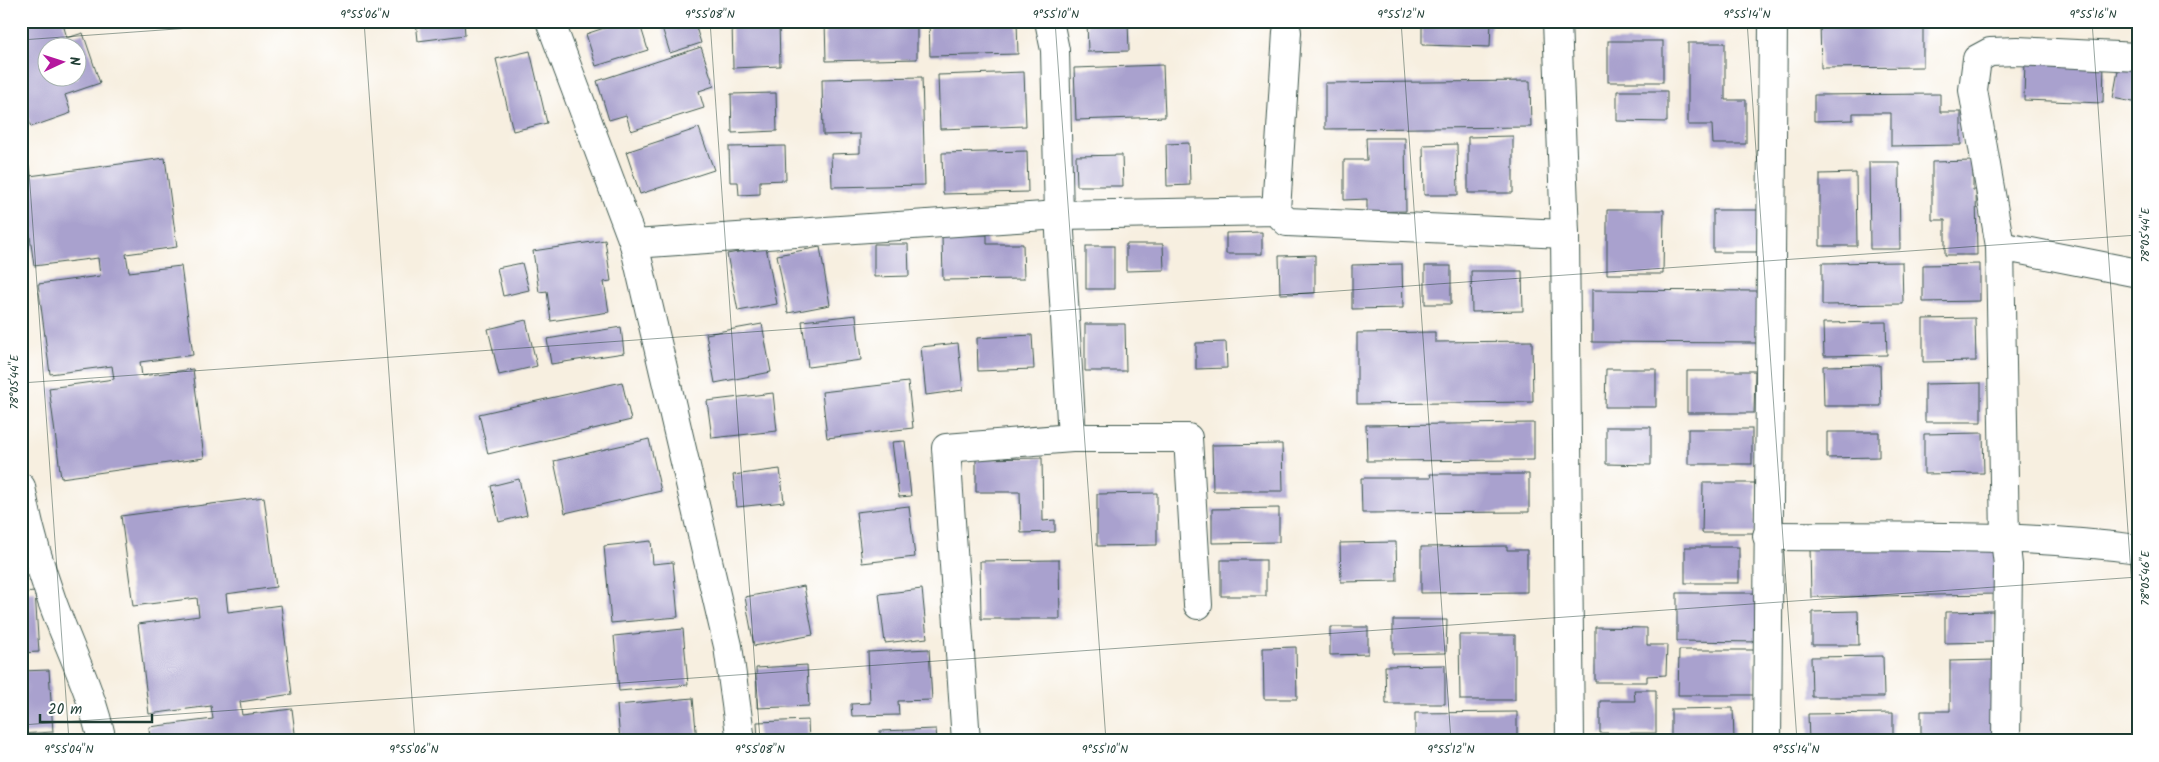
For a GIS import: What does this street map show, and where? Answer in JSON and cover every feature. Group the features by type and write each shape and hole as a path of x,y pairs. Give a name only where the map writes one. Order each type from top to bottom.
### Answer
{"street":[{"path":"550,21 634,244 728,646 741,741"},
{"path":"1049,21 1055,50 1059,215 1072,438"},
{"path":"1557,21 1565,234 1570,741"},
{"path":"1767,741 1767,536 1773,21"},
{"path":"1276,211 1287,32"},
{"path":"2006,741 2008,565 2004,539 2000,246 1972,90 1977,59 1990,52 2017,51 2138,57"},
{"path":"634,244 1059,215 1276,211 1287,222 1565,234"},
{"path":"2000,246 2138,272"},
{"path":"966,741 946,448 1072,438 1188,438 1198,605"},
{"path":"21,488 28,523 52,600 97,715 102,741"},
{"path":"1767,536 2004,539 2089,543 2138,549"}],"building":[{"path":"21,21 70,21 63,24 67,38 38,38 38,88 85,88 65,95 71,113 31,127 21,99"},
{"path":"416,21 464,21 465,35 418,41"},
{"path":"625,21 639,21 648,50 596,66 586,34"},
{"path":"660,21 694,21 701,43 670,53"},
{"path":"732,21 779,21 780,66 733,68"},
{"path":"825,21 917,21 917,59 826,61"},
{"path":"929,21 1017,21 1018,54 930,56"},
{"path":"1087,21 1128,21 1129,51 1088,52"},
{"path":"1361,21 1491,21 1490,47 1422,45 1422,25 1361,23"},
{"path":"1820,21 1923,21 1923,67 1821,68"},
{"path":"83,33 85,38 67,38"},
{"path":"1608,41 1663,41 1663,82 1608,82"},
{"path":"1688,43 1725,43 1725,100 1746,100 1746,144 1713,144 1712,125 1688,125"},
{"path":"701,47 714,86 699,91 704,108 631,131 626,115 609,120 597,81"},
{"path":"88,48 100,83 88,87"},
{"path":"530,51 547,123 513,131 496,59"},
{"path":"2025,59 2104,61 2103,103 2024,100"},
{"path":"1163,65 1165,117 1076,120 1074,68"},
{"path":"2119,65 2138,68 2138,103 2113,98"},
{"path":"1024,72 1026,126 940,129 938,75"},
{"path":"922,77 925,185 832,187 831,154 860,153 860,134 823,135 822,79"},
{"path":"1530,81 1531,127 1325,129 1325,83"},
{"path":"1617,91 1667,91 1667,122 1617,121"},
{"path":"776,93 777,131 732,133 731,94"},
{"path":"1940,94 1940,112 1961,112 1961,145 1891,146 1891,113 1853,113 1853,120 1814,121 1814,95"},
{"path":"699,128 714,170 640,194 626,152"},
{"path":"1513,136 1513,193 1468,193 1468,137"},
{"path":"1366,138 1405,138 1406,211 1367,212 1367,199 1344,200 1344,160 1367,160"},
{"path":"1189,143 1190,185 1167,186 1166,144"},
{"path":"1457,144 1458,195 1424,195 1423,145"},
{"path":"785,146 786,180 760,181 760,194 739,195 738,182 730,182 729,147"},
{"path":"1027,151 1028,192 943,194 942,153"},
{"path":"1122,155 1123,186 1077,186 1076,156"},
{"path":"165,158 177,247 126,254 129,272 181,266 193,355 140,362 142,376 193,369 204,458 61,478 49,388 114,379 112,366 50,374 38,284 100,276 98,258 34,266 22,177"},
{"path":"1973,161 1973,190 1976,190 1977,255 1945,255 1945,220 1932,220 1932,162"},
{"path":"1869,162 1899,162 1900,249 1870,249"},
{"path":"1856,173 1857,246 1820,246 1820,174"},
{"path":"1607,210 1664,210 1663,274 1607,274"},
{"path":"1713,210 1760,210 1761,252 1713,252"},
{"path":"1262,232 1262,254 1226,254 1226,233"},
{"path":"987,235 987,244 1023,244 1024,279 943,280 942,236"},
{"path":"605,240 611,281 604,282 609,312 551,321 547,291 539,292 533,251"},
{"path":"874,244 908,244 909,276 874,277"},
{"path":"1126,244 1163,244 1164,270 1126,271"},
{"path":"1086,246 1114,246 1114,289 1086,289"},
{"path":"766,247 777,304 738,311 727,254"},
{"path":"820,247 830,305 788,313 777,255"},
{"path":"1315,255 1315,293 1280,294 1279,256"},
{"path":"1902,262 1903,304 1822,305 1822,263"},
{"path":"522,263 529,290 503,296 497,268"},
{"path":"1402,264 1403,308 1352,309 1352,265"},
{"path":"1980,264 1980,301 1923,302 1923,265"},
{"path":"1425,266 1451,266 1451,304 1425,304"},
{"path":"1471,271 1522,271 1523,311 1472,312"},
{"path":"1592,290 1758,291 1758,343 1592,342"},
{"path":"856,315 861,360 808,367 802,321"},
{"path":"1975,318 1976,361 1923,362 1923,319"},
{"path":"526,320 537,366 499,375 488,329"},
{"path":"1886,322 1887,355 1824,356 1823,323"},
{"path":"762,324 771,372 715,383 706,334"},
{"path":"1085,324 1125,324 1126,371 1085,371"},
{"path":"621,327 624,353 551,364 547,339"},
{"path":"1435,332 1435,342 1532,341 1533,402 1357,404 1357,333"},
{"path":"1032,335 1034,369 978,371 977,338"},
{"path":"1226,342 1227,368 1196,369 1196,343"},
{"path":"958,343 963,390 926,395 921,347"},
{"path":"1880,365 1881,406 1824,406 1823,366"},
{"path":"1606,369 1656,369 1656,407 1605,407"},
{"path":"1687,371 1755,371 1754,413 1687,413"},
{"path":"622,382 631,420 488,454 479,414"},
{"path":"908,382 913,428 827,438 822,392"},
{"path":"1981,383 1981,422 1925,422 1925,384"},
{"path":"773,393 777,431 712,438 707,401"},
{"path":"1534,423 1534,460 1367,461 1366,425"},
{"path":"1606,427 1651,427 1651,465 1606,464"},
{"path":"1688,429 1752,429 1752,464 1688,464"},
{"path":"1827,432 1879,432 1879,457 1827,458"},
{"path":"1983,433 1984,473 1924,474 1924,434"},
{"path":"649,439 661,491 565,513 554,461"},
{"path":"905,441 911,496 899,497 892,442"},
{"path":"1282,444 1283,491 1213,491 1212,445"},
{"path":"1042,458 1043,521 1055,520 1055,532 1021,533 1020,492 976,492 976,459"},
{"path":"780,469 784,502 737,507 733,475"},
{"path":"1430,474 1529,474 1529,512 1362,513 1361,478 1431,478"},
{"path":"519,479 527,515 499,522 491,486"},
{"path":"1703,483 1755,483 1755,533 1702,533"},
{"path":"1157,493 1157,545 1097,546 1097,494"},
{"path":"264,497 276,587 226,594 228,612 281,605 292,694 240,702 242,715 292,709 296,741 150,741 149,727 213,719 211,706 149,714 138,624 199,616 197,598 133,606 121,516"},
{"path":"909,506 915,557 862,563 856,512"},
{"path":"1279,508 1279,542 1212,543 1212,509"},
{"path":"651,541 653,564 673,562 678,617 611,623 604,546"},
{"path":"1396,542 1397,581 1341,582 1340,543"},
{"path":"1996,545 1997,594 1811,597 1810,547"},
{"path":"1507,546 1507,550 1527,550 1527,592 1421,593 1421,547"},
{"path":"1685,547 1739,547 1739,583 1685,583"},
{"path":"1059,560 1060,619 981,619 980,561"},
{"path":"1221,560 1266,560 1266,596 1221,596"},
{"path":"804,586 813,635 754,646 745,597"},
{"path":"922,589 927,638 885,643 879,594"},
{"path":"35,592 39,652 21,653 21,593"},
{"path":"1677,593 1763,593 1763,642 1677,641"},
{"path":"1858,611 1859,645 1812,645 1812,612"},
{"path":"1993,611 1994,642 1945,643 1945,612"},
{"path":"1393,620 1447,620 1446,653 1393,654"},
{"path":"1330,627 1368,627 1368,654 1330,655"},
{"path":"1595,627 1647,628 1647,645 1667,645 1666,675 1647,676 1647,682 1595,682"},
{"path":"683,629 688,685 619,691 614,636"},
{"path":"1459,635 1515,635 1515,700 1460,700"},
{"path":"1296,647 1297,699 1264,699 1263,648"},
{"path":"929,649 932,700 898,701 899,715 852,716 851,704 870,703 868,652"},
{"path":"1679,650 1754,650 1754,695 1678,695"},
{"path":"1883,656 1884,697 1812,697 1811,657"},
{"path":"1997,660 1998,741 1921,741 1921,711 1950,711 1950,661"},
{"path":"807,665 809,706 757,708 756,668"},
{"path":"1445,665 1445,704 1386,704 1385,666"},
{"path":"49,670 53,732 21,734 21,671"},
{"path":"1634,690 1656,690 1656,733 1600,733 1600,701 1635,701"},
{"path":"693,698 697,741 620,741 617,705"},
{"path":"1733,708 1734,741 1671,741 1671,709"},
{"path":"1517,712 1517,741 1415,741 1415,713"},
{"path":"1893,713 1893,741 1809,741 1808,714"},
{"path":"808,720 809,741 758,741 757,722"},
{"path":"936,729 937,741 880,741 880,731"}]}
